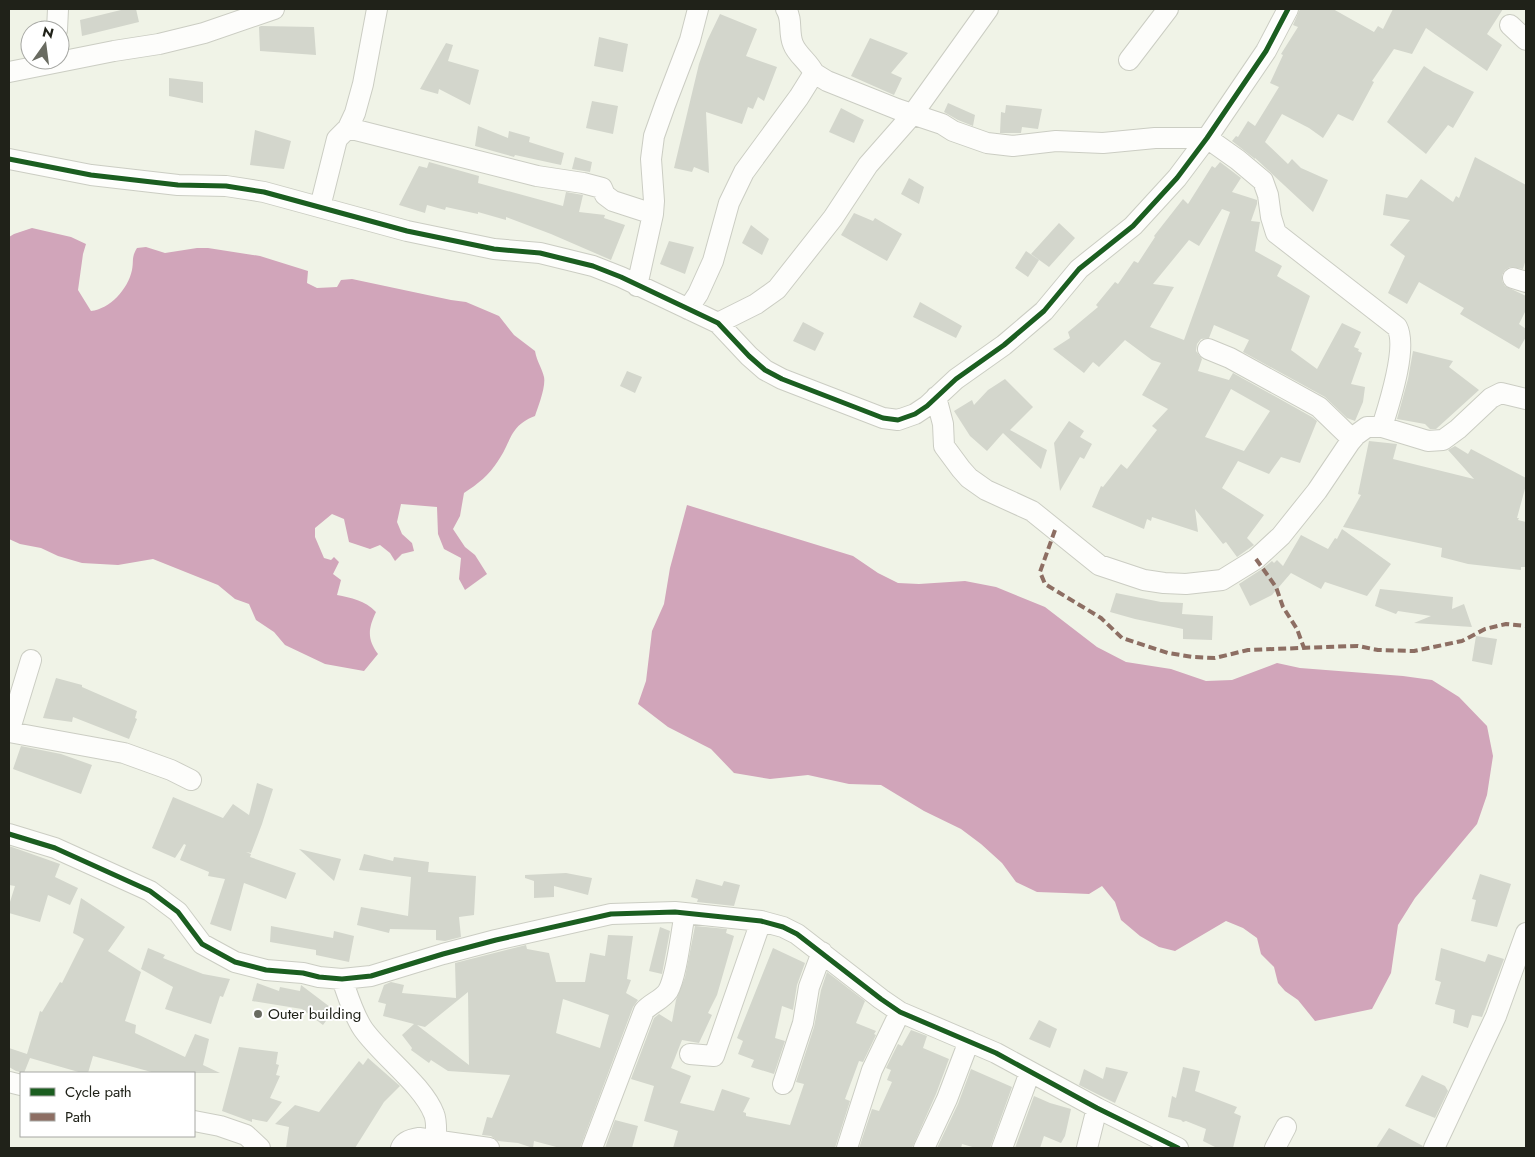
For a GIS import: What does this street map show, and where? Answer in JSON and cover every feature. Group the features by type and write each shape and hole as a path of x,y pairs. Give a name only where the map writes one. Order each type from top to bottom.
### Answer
{"street":[{"path":"70,59 177,40 204,33 274,9"},
{"path":"320,207 337,139 348,128 364,84 377,9"},
{"path":"637,286 653,214 654,200 651,159 654,136 690,40 698,9"},
{"path":"786,9 790,19 790,34 793,46 814,73 827,81 912,115 942,124 944,127 976,140 1013,146 1056,141 1103,143 1155,138 1207,138 1259,176 1263,181 1276,233 1397,327 1401,338 1400,355 1382,427"},
{"path":"718,323 756,304 777,289 833,218 868,165 912,115 988,9"},
{"path":"1129,60 1168,9"},
{"path":"9,159 100,176 178,185 226,186 266,192 406,231 494,249 540,253 593,266 718,323 749,356 766,370 782,379 883,418 898,420 916,414 956,379 1004,345 1044,311 1080,269 1134,226 1177,178 1207,138 1266,51 1288,9"},
{"path":"1510,25 1526,40"},
{"path":"688,308 698,294 713,261 729,203 744,172 800,96 814,73"},
{"path":"348,128 537,176 602,188 605,195 613,201 653,214"},
{"path":"1208,349 1239,362 1319,407 1352,439"},
{"path":"936,397 943,424 944,446 969,478 986,490 1032,511 1091,560 1100,565 1125,575 1164,584 1186,584 1222,580 1256,559 1286,530 1317,491 1352,439 1367,427 1382,427 1428,441 1444,440 1491,398 1502,393 1526,399"},
{"path":"31,660 9,732 124,753 171,770 191,780"},
{"path":"9,834 55,848 150,891 178,912 202,944 235,962 266,970 303,973 319,977 342,979 371,976 501,939 611,914 685,913 761,920 797,934 900,1012 970,1041 1178,1148"},
{"path":"592,1148 644,1011 648,1006 664,996 671,984 685,913"},
{"path":"690,1054 714,1056 761,920"},
{"path":"1434,1148 1496,1016 1526,933"},
{"path":"783,1084 802,1023 809,987 822,952"},
{"path":"342,979 362,1028 381,1051 424,1095 435,1115 436,1140"},
{"path":"846,1148 872,1070 900,1012"},
{"path":"924,1148 947,1099 970,1041"},
{"path":"1002,1148 1030,1072"},
{"path":"1087,1148 1097,1108"},
{"path":"195,1121 220,1126 246,1135 260,1148"},
{"path":"1275,1148 1286,1126"},
{"path":"401,1148 402,1145 412,1139 436,1140 489,1148"}],"shaded area":[{"path":"32,228 71,237 86,244 78,290 91,311 105,306 117,297 130,277 135,251 137,248 146,247 165,253 208,248 260,256 308,271 307,283 317,288 337,287 341,280 352,279 466,302 499,316 514,335 535,351 543,374 544,386 535,416 520,424 491,471 479,483 464,493 460,516 453,529 465,547 475,555 487,574 465,590 459,579 461,558 444,549 438,534 437,507 401,504 397,522 402,534 412,543 414,551 402,554 395,561 390,553 380,545 370,549 349,542 344,519 332,514 315,528 315,537 324,558 331,560 334,557 339,562 333,574 341,580 337,595 363,602 376,612 371,624 370,639 378,654 364,671 325,664 285,645 274,632 256,620 249,604 235,599 218,585 153,559 118,565 82,563 9,539 9,237"},
{"path":"687,505 853,556 878,573 898,583 919,584 965,581 996,587 1045,607 1097,647 1126,662 1171,669 1206,681 1232,680 1277,663 1300,668 1432,680 1459,697 1487,726 1493,756 1487,795 1477,824 1415,898 1398,925 1391,973 1372,1009 1315,1021 1298,1000 1285,991 1278,983 1274,967 1261,954 1257,938 1243,928 1226,921 1175,951 1159,947 1140,936 1121,920 1115,902 1102,886 1089,894 1037,892 1016,882 1002,863 961,829 924,811 881,785 849,784 808,775 770,779 734,773 711,749 668,727 638,704 646,681 652,631 664,604 670,568"}],"building":[{"path":"125,9 136,9 139,22 82,36 80,20"},
{"path":"1300,9 1333,9 1374,32 1378,26 1383,29 1393,9 1503,9 1487,34 1502,45 1487,71 1426,28 1412,54 1394,49 1372,81 1374,82 1353,121 1338,114 1323,138 1309,128 1282,114 1265,142 1288,164 1292,159 1301,168 1328,180 1313,212 1255,158 1232,141 1236,136 1238,137 1248,121 1255,126 1279,87 1270,83 1283,55 1281,54 1298,27 1293,25"},
{"path":"720,14 757,29 746,56 777,67 764,101 758,97 753,109 748,107 742,124 706,112 709,173 694,167 692,172 674,168 699,64 707,41"},
{"path":"259,27 314,27 316,55 260,51"},
{"path":"599,37 628,44 623,72 594,66"},
{"path":"870,38 908,53 891,73 902,78 894,95 851,76"},
{"path":"446,43 453,45 448,61 479,70 470,105 439,89 438,94 420,89"},
{"path":"1424,66 1474,92 1453,128 1448,125 1426,154 1387,122"},
{"path":"169,78 203,82 203,103 169,96"},
{"path":"592,101 618,106 613,134 586,128"},
{"path":"948,103 975,115 973,126 944,112"},
{"path":"1006,105 1042,109 1038,129 1022,127 1021,133 1000,133 1001,112 1005,113"},
{"path":"841,108 864,120 854,143 829,132"},
{"path":"478,126 508,138 509,131 530,137 529,142 564,153 561,165 515,155 514,157 475,146"},
{"path":"255,130 291,141 284,169 250,165"},
{"path":"575,157 592,162 590,172 572,169"},
{"path":"1475,157 1526,185 1526,259 1523,269 1510,267 1502,275 1502,281 1505,286 1526,296 1526,310 1519,324 1526,329 1526,337 1519,349 1460,314 1464,308 1419,282 1407,304 1388,293 1405,256 1390,245 1410,220 1383,215 1386,194 1407,198 1421,179 1453,202 1456,196 1459,198"},
{"path":"429,162 479,176 478,183 563,206 566,192 583,195 579,212 605,215 604,218 625,225 611,260 506,217 506,220 478,212 478,214 446,207 445,210 427,205 425,213 399,205 419,166 427,168"},
{"path":"1220,162 1241,178 1232,192 1257,200 1251,221 1260,222 1255,251 1282,266 1277,276 1310,296 1291,350 1317,369 1342,323 1361,332 1354,347 1362,353 1351,384 1365,387 1363,402 1355,421 1347,418 1325,397 1243,352 1249,340 1214,325 1209,338 1201,339 1197,344 1196,351 1202,359 1198,371 1229,380 1233,373 1317,421 1300,463 1281,457 1269,474 1238,461 1222,488 1264,515 1247,538 1254,545 1237,557 1226,542 1223,544 1195,509 1198,532 1152,517 1151,521 1147,519 1144,529 1092,507 1101,486 1103,487 1121,464 1127,469 1157,430 1152,426 1168,409 1142,395 1161,363 1152,360 1125,340 1099,367 1093,362 1084,373 1053,349 1070,338 1068,332 1098,307 1096,305 1115,282 1118,284 1134,261 1138,263 1154,236 1183,199 1188,204 1212,166 1215,168","holes":["1222,209 1230,212 1184,340 1150,327 1174,287 1153,284 1189,240 1199,246","1231,389 1270,411 1244,451 1205,437"]},
{"path":"909,178 924,187 919,204 901,194"},
{"path":"854,213 873,221 875,218 902,234 887,261 841,235"},
{"path":"1059,223 1075,238 1049,267 1031,254"},
{"path":"751,225 769,239 762,255 742,243"},
{"path":"669,241 694,247 685,274 660,264"},
{"path":"1026,251 1039,260 1028,277 1015,268"},
{"path":"920,302 962,326 956,338 913,317"},
{"path":"803,322 824,333 815,351 793,341"},
{"path":"1413,351 1453,361 1449,367 1479,390 1436,429 1430,429 1425,424 1397,419 1408,379"},
{"path":"627,371 642,377 635,393 620,386"},
{"path":"1005,379 1033,407 1010,430 1047,450 1041,469 1003,433 987,451 970,436 954,411 972,400 974,405 988,390"},
{"path":"1069,421 1084,431 1080,437 1092,444 1084,459 1080,457 1060,491 1054,443"},
{"path":"1369,441 1397,444 1393,459 1474,479 1448,450 1455,446 1468,454 1471,449 1526,478 1526,485 1517,518 1526,522 1526,567 1521,567 1521,570 1468,564 1441,557 1442,548 1343,527 1361,495 1358,494"},
{"path":"1342,529 1391,564 1367,596 1325,582 1321,589 1291,573 1272,595 1250,606 1239,584 1272,561 1274,563 1277,560 1283,566 1301,535 1328,549 1335,538 1337,539"},
{"path":"1380,589 1453,597 1452,609 1464,604 1472,627 1414,623 1431,616 1398,611 1396,614 1375,606"},
{"path":"1116,593 1161,602 1183,603 1182,614 1213,616 1212,640 1183,639 1183,629 1110,612"},
{"path":"1476,636 1497,639 1492,665 1472,661"},
{"path":"56,678 82,685 82,687 137,711 135,718 137,719 129,739 73,717 72,722 43,718"},
{"path":"21,746 61,754 92,765 81,794 13,769"},
{"path":"257,783 273,789 251,853 246,852 251,854 250,857 296,873 286,899 244,883 231,931 210,924 225,879 208,876 209,872 180,860 186,845 184,844 175,858 152,848 173,797 223,818 233,804 249,815"},
{"path":"9,846 60,864 55,877 78,888 70,905 48,895 40,922 9,913 9,905 15,886 9,885"},
{"path":"299,849 341,859 334,881"},
{"path":"364,854 393,861 394,857 429,862 428,872 476,876 474,915 459,917 461,937 445,941 436,940 436,930 390,929 389,933 357,925 361,907 408,916 411,877 359,870"},
{"path":"566,873 592,878 588,895 554,886 554,897 534,898 534,881 525,878 525,875"},
{"path":"1480,874 1511,884 1497,927 1471,921 1476,900 1472,899"},
{"path":"696,879 722,886 724,881 740,885 734,906 697,902 698,899 691,897"},
{"path":"81,898 125,927 108,951 141,972 125,1021 136,1025 135,1033 185,1057 195,1034 209,1039 203,1065 220,1073 151,1072 93,1056 88,1072 79,1072 30,1058 24,1072 16,1071 9,1067 9,1048 27,1054 40,1011 42,1012 60,982 62,983 84,939 73,933"},
{"path":"271,926 333,938 334,931 354,936 349,962 316,955 316,950 270,942"},
{"path":"695,926 727,929 726,933 734,936 717,995 708,1013 712,1015 699,1043 682,1040 671,1068 691,1076 680,1103 714,1111 722,1089 750,1098 743,1112 746,1113 746,1116 790,1125 804,1084 796,1082 814,1027 821,990 827,972 865,1001 856,1023 876,1031 874,1034 876,1035 863,1062 859,1061 845,1099 850,1101 835,1148 673,1148 678,1131 644,1121 654,1086 631,1079 654,1018 659,1014 672,1022 676,1000 685,977"},
{"path":"660,927 670,931 662,974 649,971"},
{"path":"608,935 633,936 627,979 631,980 626,993 638,1000 633,1007 580,1148 560,1148 534,1141 533,1148 518,1143 498,1141 491,1136 482,1135 487,1117 492,1118 510,1075 448,1071 431,1060 429,1063 411,1050 412,1048 402,1035 414,1024 383,1016 386,1004 378,1002 384,985 391,982 404,985 402,993 456,998 455,963 526,945 527,949 549,953 556,982 585,982 590,953 605,956","holes":["468,992 469,1065 417,1025 425,1027","563,999 609,1015 600,1048 556,1033"]},
{"path":"148,948 165,955 163,958 203,974 230,979 223,997 220,996 211,1024 165,1009 173,987 141,969"},
{"path":"773,948 805,963 797,985 793,1010 782,1006 775,1038 785,1041 774,1074 751,1067 754,1060 738,1054 743,1041 737,1038"},
{"path":"1441,948 1485,962 1488,954 1504,959 1482,1017 1472,1015 1468,1028 1453,1023 1455,1010 1435,1004 1441,982 1435,980"},
{"path":"257,983 279,991 280,987 300,991 301,985 334,1010 323,1025 302,1009 252,1001"},
{"path":"1039,1020 1057,1029 1050,1048 1029,1039"},
{"path":"911,1030 927,1036 923,1048 949,1059 936,1094 912,1148 859,1148 872,1109 879,1111 892,1082 887,1080 891,1070 886,1068 898,1044 902,1046"},
{"path":"239,1047 278,1052 276,1064 279,1065 276,1075 280,1076 270,1098 282,1102 267,1122 252,1119 252,1122 222,1111"},
{"path":"368,1058 400,1086 384,1102 355,1148 286,1148 289,1127 275,1124 295,1105 319,1112 359,1061 363,1065"},
{"path":"1106,1067 1128,1072 1115,1103 1079,1085 1084,1069 1103,1079"},
{"path":"1183,1067 1200,1071 1195,1091 1237,1107 1234,1113 1241,1116 1233,1148 1217,1148 1203,1141 1206,1129 1186,1121 1183,1122 1168,1117 1172,1096 1176,1098"},
{"path":"971,1069 1012,1087 990,1148 976,1148 962,1144 961,1148 937,1148 958,1104"},
{"path":"1422,1075 1445,1086 1448,1091 1435,1118 1405,1106"},
{"path":"1034,1096 1071,1109 1065,1136 1061,1143 1044,1136 1040,1148 1015,1148"},
{"path":"615,1120 638,1126 632,1148 605,1148"},
{"path":"1389,1128 1423,1146 1422,1148 1376,1148"}],"marked path":[{"path":"1055,530 1040,572 1045,584 1101,618 1122,638 1168,653 1215,658 1248,650 1358,646 1378,650 1414,651 1462,641 1485,629 1506,624 1526,626"},
{"path":"1256,559 1276,587 1283,607 1297,629 1304,648"}],"cycle path":[{"path":"9,159 91,175 178,185 226,186 264,192 407,231 494,249 540,253 593,266 621,277 718,323 749,356 765,370 782,379 883,418 898,420 915,414 927,406 956,379 1004,345 1044,311 1079,269 1133,226 1177,178 1207,138 1266,51 1288,9"},
{"path":"9,834 55,848 150,891 178,912 202,944 235,962 266,970 303,973 319,977 342,979 371,976 496,940 611,914 675,912 761,921 783,927 797,934 900,1012 996,1053 1097,1108 1178,1148"}],"place":[{"name":"Outer building","path":"258,1014"}]}
